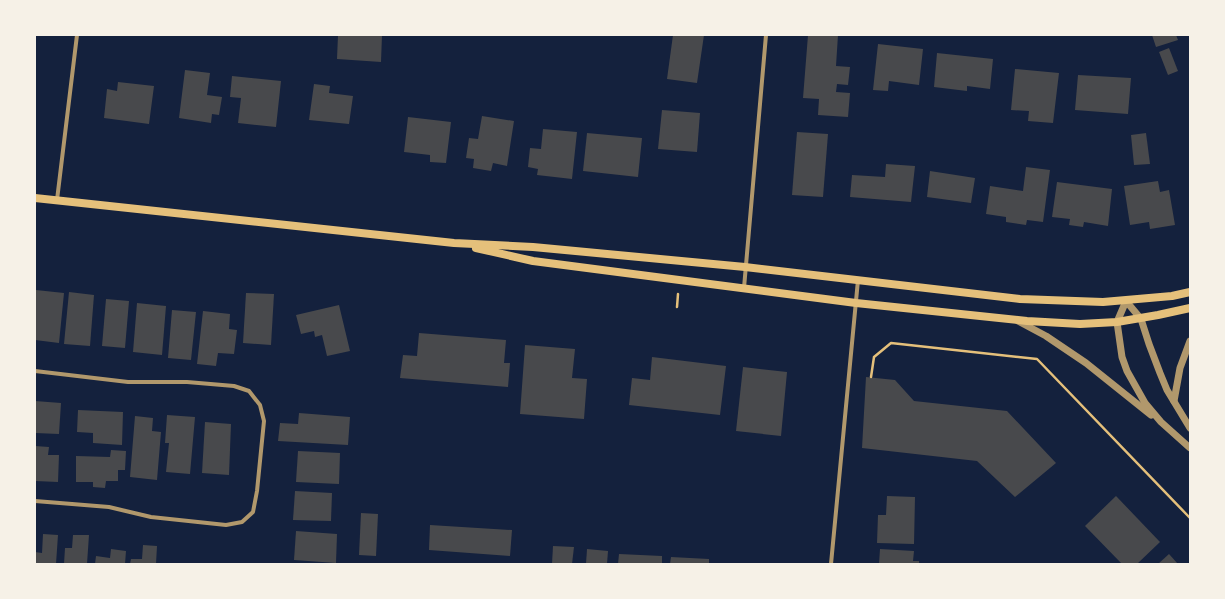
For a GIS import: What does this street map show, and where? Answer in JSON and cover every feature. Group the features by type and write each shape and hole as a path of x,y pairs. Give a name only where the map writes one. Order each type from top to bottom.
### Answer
{"main road":[{"path":"35,198 454,243 533,247 745,267 1020,299 1088,302 1126,301 1172,296 1190,292"},
{"path":"454,243 533,261 856,302 1017,320 1080,324 1117,322 1141,319 1190,308"}],"street":[{"path":"57,200 77,35"},
{"path":"744,288 766,35"},
{"path":"831,564 858,280"},
{"path":"1161,422 1145,403 1127,371 1122,357 1117,322 1126,301 1141,319 1160,373 1190,428"},
{"path":"1017,320 1046,336 1081,359 1161,422 1190,448"},
{"path":"1174,401 1180,368 1190,341"},
{"path":"35,371 122,381 188,382 234,386 249,391 260,405 264,421 258,492 253,512 242,522 226,524 158,518 137,515 109,507 35,501"}],"path":[{"path":"871,377 874,357 891,342 1037,359 1190,518"}],"building":[{"path":"338,35 382,35 381,62 337,59"},
{"path":"673,35 704,35 697,83 667,79"},
{"path":"808,35 838,35 836,66 850,67 848,85 837,84 836,92 850,93 848,117 818,115 819,99 803,98"},
{"path":"1152,35 1176,35 1178,40 1156,47"},
{"path":"878,44 923,49 919,85 889,81 888,91 873,90"},
{"path":"1169,48 1178,71 1168,75 1159,52"},
{"path":"937,53 993,59 990,89 967,86 967,91 934,87"},
{"path":"1015,69 1059,73 1053,123 1028,121 1029,111 1011,110"},
{"path":"185,70 210,73 207,95 222,97 219,115 212,114 211,123 179,118"},
{"path":"1078,75 1131,78 1128,114 1075,110"},
{"path":"232,76 281,81 276,127 238,123 241,98 230,97"},
{"path":"118,82 154,86 149,124 104,118 107,89 117,91"},
{"path":"314,84 330,86 329,93 353,96 349,124 309,120"},
{"path":"662,110 700,113 697,152 658,149"},
{"path":"482,116 514,121 507,166 493,163 491,171 473,168 474,159 466,158 469,138 478,139"},
{"path":"408,117 451,122 446,163 430,162 430,155 404,152"},
{"path":"543,129 577,132 572,179 537,175 538,169 528,167 530,148 541,149"},
{"path":"797,132 828,134 823,197 792,195"},
{"path":"587,133 642,138 638,177 583,171"},
{"path":"1146,133 1150,164 1134,165 1131,135"},
{"path":"886,164 915,166 911,202 850,197 852,175 885,177"},
{"path":"1026,167 1050,170 1043,222 1027,220 1026,225 1006,222 1006,217 986,214 990,186 1023,191"},
{"path":"930,171 975,178 971,203 927,197"},
{"path":"1158,181 1160,192 1169,190 1175,225 1150,229 1149,222 1130,225 1124,186"},
{"path":"1057,182 1112,189 1108,226 1084,222 1083,227 1069,225 1070,219 1052,217"},
{"path":"36,290 64,293 59,343 35,340"},
{"path":"69,292 94,295 90,346 64,344"},
{"path":"246,293 274,294 271,345 243,343"},
{"path":"106,299 129,301 125,348 102,346"},
{"path":"137,303 166,306 162,355 133,352"},
{"path":"339,305 350,351 327,356 322,335 315,337 314,331 301,334 296,315"},
{"path":"172,310 196,312 191,360 168,358"},
{"path":"203,311 230,314 229,329 237,330 234,354 218,353 216,366 197,364"},
{"path":"419,333 506,340 504,363 510,363 508,387 400,378 403,355 417,356"},
{"path":"525,345 575,349 572,378 587,379 584,419 520,414"},
{"path":"652,357 726,366 720,415 629,405 632,378 650,380"},
{"path":"743,367 787,372 781,436 736,431"},
{"path":"866,377 895,380 914,401 1007,411 1056,463 1015,497 977,461 862,448"},
{"path":"35,401 61,403 59,434 35,433"},
{"path":"78,410 123,412 122,445 93,443 93,433 77,432"},
{"path":"299,413 350,417 348,445 278,441 280,423 298,424"},
{"path":"167,415 195,417 190,474 166,472 169,443 165,443"},
{"path":"135,416 153,418 152,431 161,432 157,480 130,477"},
{"path":"205,422 231,424 229,475 202,473"},
{"path":"35,446 49,447 48,455 59,455 58,482 35,481"},
{"path":"111,450 126,451 125,470 118,470 118,481 106,481 105,488 93,487 93,482 76,482 76,456 110,457"},
{"path":"298,451 340,453 339,484 296,482"},
{"path":"295,491 332,493 331,521 293,520"},
{"path":"887,496 915,497 914,544 877,543 878,515 886,515"},
{"path":"1116,496 1160,542 1137,564 1122,564 1085,526"},
{"path":"361,513 378,514 376,556 359,555"},
{"path":"430,525 512,530 510,556 429,550"},
{"path":"296,531 337,534 336,563 294,560"},
{"path":"43,534 58,535 56,564 35,564 35,552 42,553"},
{"path":"73,535 89,535 87,564 64,564 65,548 72,548"},
{"path":"143,545 157,546 156,564 130,564 131,559 142,559"},
{"path":"553,546 574,547 572,564 552,564"},
{"path":"111,549 126,551 125,564 95,564 96,556 110,558"},
{"path":"587,549 608,551 607,564 586,564"},
{"path":"880,549 914,551 913,561 919,561 919,564 879,564"},
{"path":"619,554 662,556 662,564 618,564"},
{"path":"1169,554 1178,564 1158,564"},
{"path":"671,557 709,559 709,564 670,564"}]}
